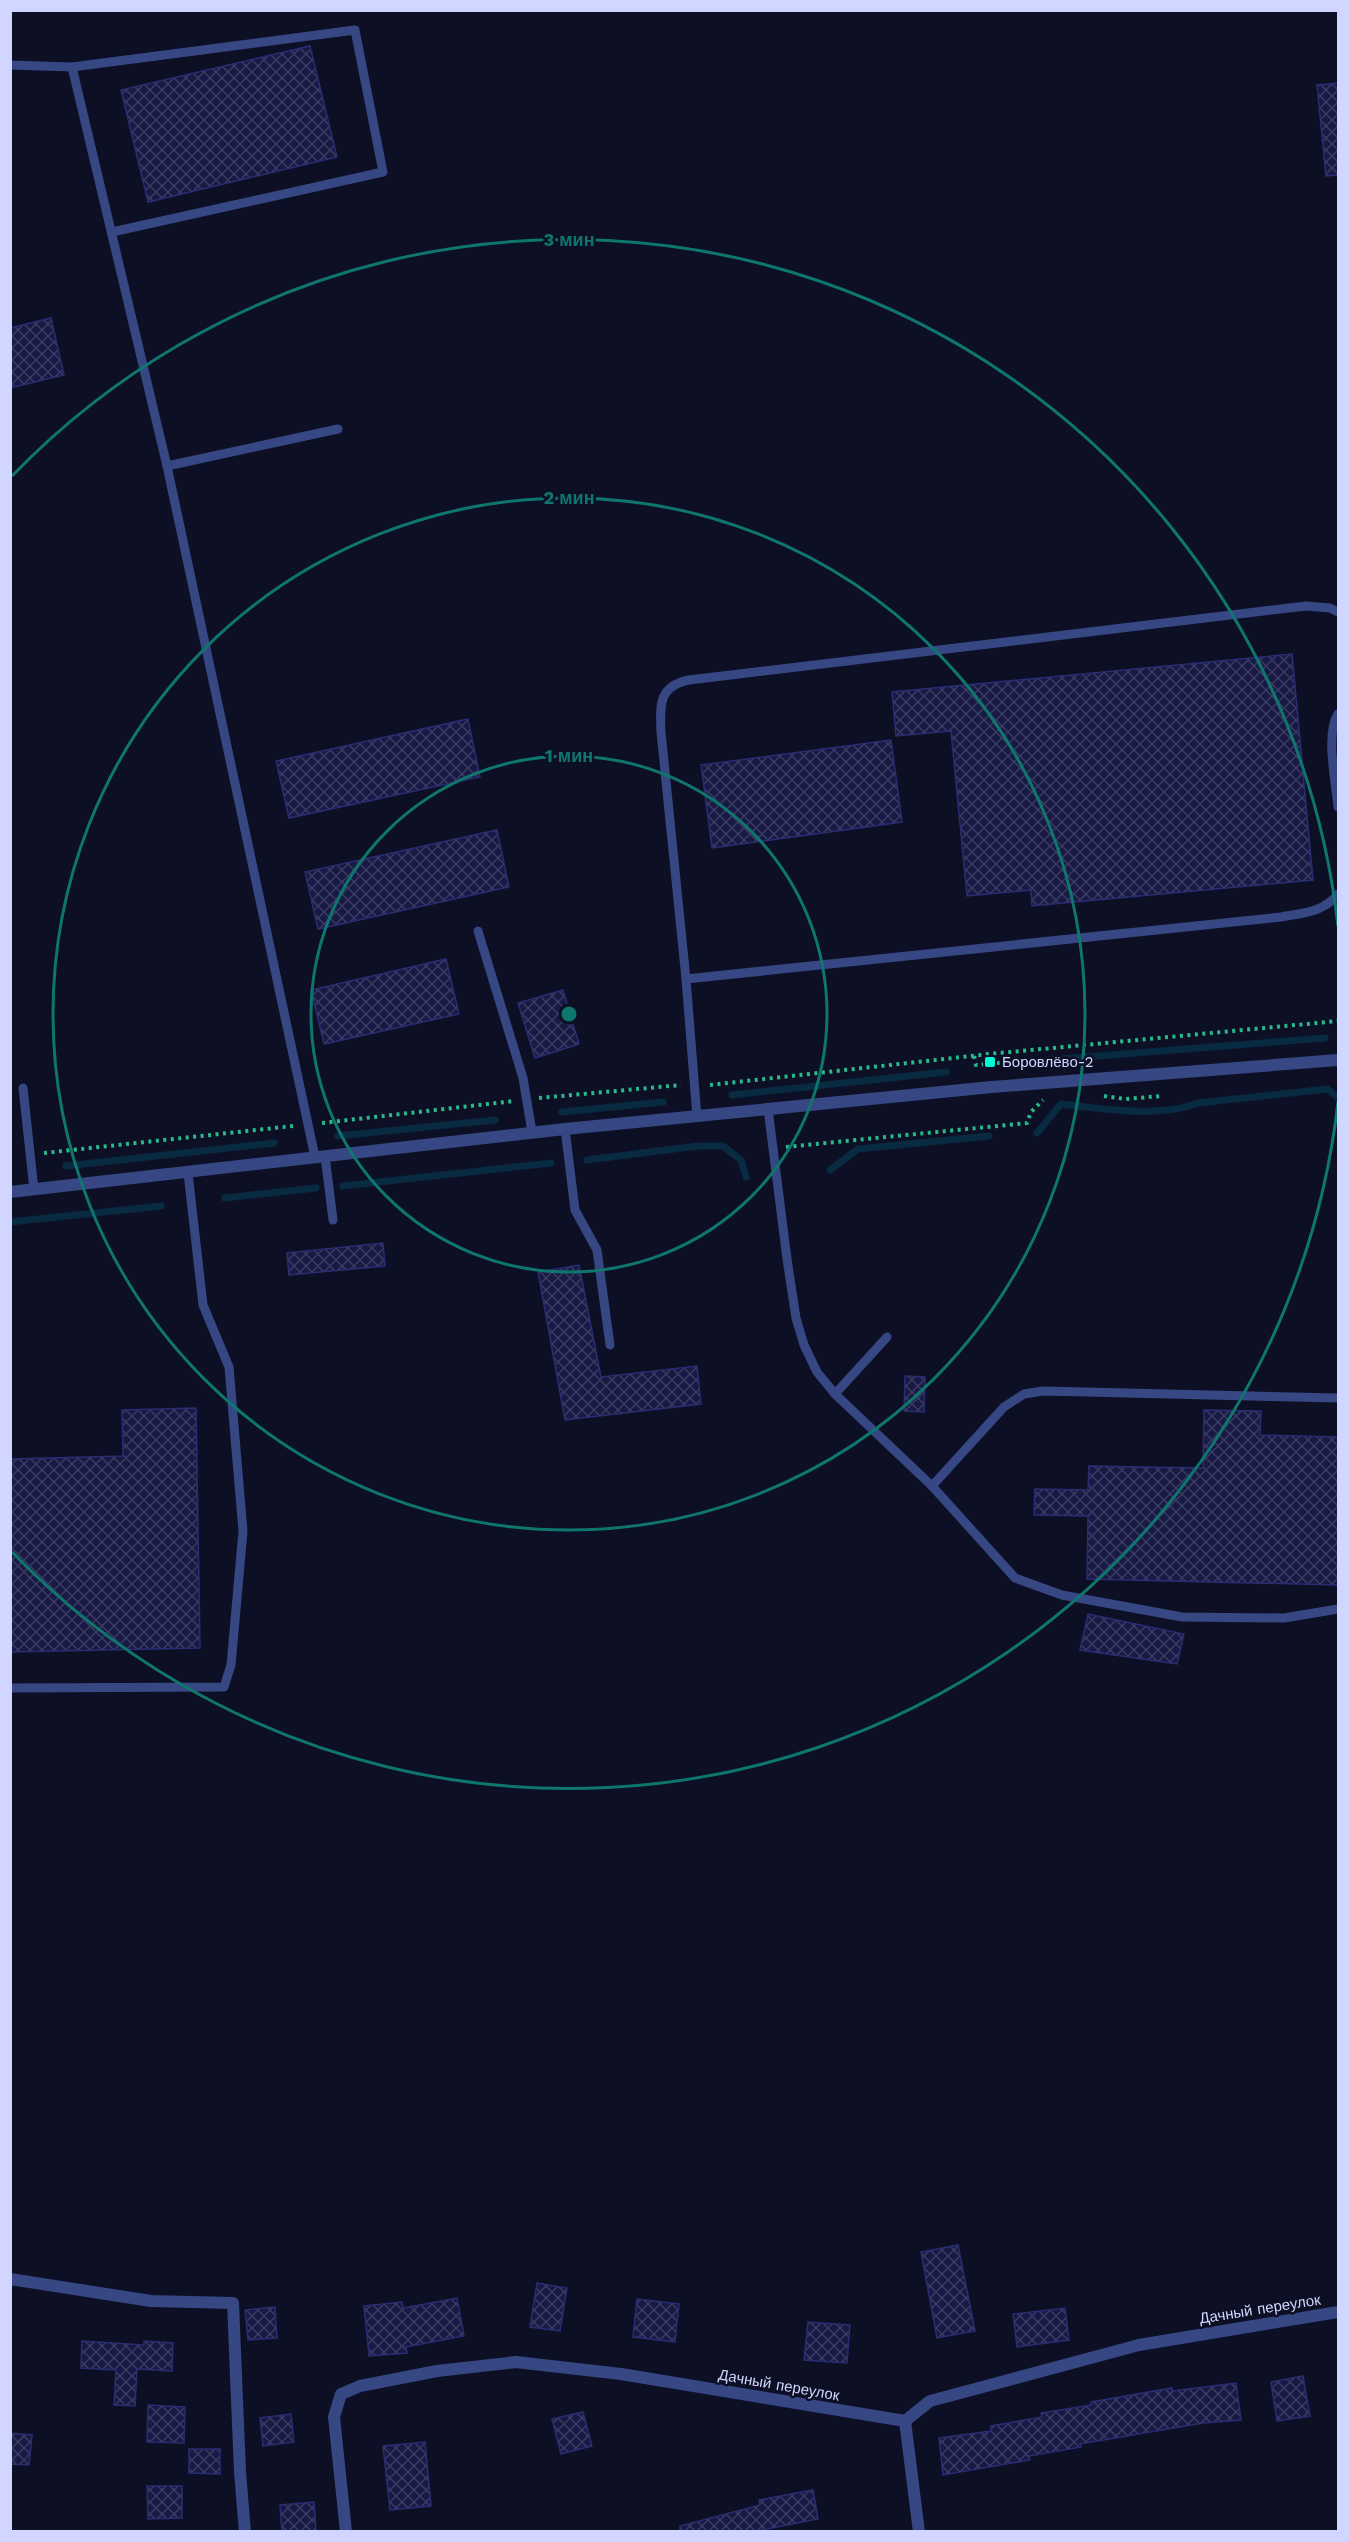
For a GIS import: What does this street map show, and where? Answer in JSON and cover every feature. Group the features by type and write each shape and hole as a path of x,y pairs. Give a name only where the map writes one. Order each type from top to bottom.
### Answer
{"street":[{"path":"10,1192 532,1132 992,1087 1338,1060"},
{"path":"10,2279 151,2301 233,2303 240,2472 245,2532"},
{"name":"Дачный переулок","path":"346,2532 334,2416 341,2394 360,2385 437,2371 516,2362 621,2374 905,2421 930,2401 1139,2345 1338,2312"},
{"path":"905,2421 919,2532"}],"lane":[{"path":"10,65 72,67 355,30 383,172 111,232"},
{"path":"72,67 167,465 307,1124 320,1156 333,1220"},
{"path":"167,465 338,429"},
{"path":"698,1117 661,714 664,695 670,687 679,682 1306,606 1330,608 1338,612"},
{"path":"1338,714 1334,721 1332,734 1338,807"},
{"path":"686,980 1281,917 1316,911 1331,904 1338,894"},
{"path":"478,931 523,1078 532,1132"},
{"path":"23,1088 34,1190"},
{"path":"768,1109 786,1259 796,1318 804,1345 817,1372 835,1394 932,1486 1015,1578 1062,1595 1182,1617 1284,1618 1338,1609"},
{"path":"565,1129 575,1210 597,1250 610,1345"},
{"path":"10,1688 224,1687 231,1665 243,1531 229,1367 203,1305 188,1173"},
{"path":"835,1394 887,1338"},
{"path":"932,1486 1004,1407 1024,1394 1043,1391 1338,1398"}],"path":[{"path":"30,1155 527,1100 681,1085 695,1087 1002,1053 1338,1021"},
{"path":"1002,1053 1003,1063"},
{"path":"974,1056 975,1065 1003,1063 1045,1066"},
{"path":"1094,1095 1125,1098 1161,1096"},
{"path":"773,1149 1027,1123 1036,1106 1050,1096"}],"building":[{"path":"310,46 337,157 148,202 121,90"},
{"path":"1338,83 1338,175 1326,176 1317,85"},
{"path":"51,318 64,375 10,388 10,328"},
{"path":"1292,654 1313,880 1032,906 1031,890 967,896 951,731 896,736 892,692"},
{"path":"468,719 480,777 289,818 276,761"},
{"path":"891,740 902,822 712,848 701,765"},
{"path":"497,830 509,887 318,929 305,872"},
{"path":"446,959 459,1014 324,1044 311,990"},
{"path":"563,990 579,1044 535,1058 518,1003"},
{"path":"383,1243 385,1266 289,1275 287,1253"},
{"path":"579,1265 601,1377 697,1366 701,1404 565,1420 538,1272"},
{"path":"905,1376 925,1377 924,1412 904,1411"},
{"path":"196,1408 200,1648 10,1652 10,1459 123,1456 122,1410"},
{"path":"1204,1410 1261,1411 1260,1435 1338,1437 1338,1585 1087,1579 1088,1516 1034,1515 1035,1489 1088,1490 1089,1466 1203,1468"},
{"path":"1088,1614 1184,1634 1177,1664 1080,1650"},
{"path":"958,2245 975,2331 937,2338 921,2252"},
{"path":"537,2283 567,2288 560,2331 530,2327"},
{"path":"457,2298 464,2336 406,2347 407,2353 369,2356 364,2306 402,2302 403,2308"},
{"path":"637,2299 679,2304 675,2342 633,2337"},
{"path":"275,2307 277,2338 248,2340 245,2310"},
{"path":"1065,2308 1069,2340 1017,2347 1013,2314"},
{"path":"808,2322 850,2325 847,2363 804,2360"},
{"path":"82,2341 144,2345 144,2341 173,2343 172,2371 137,2369 135,2406 114,2405 116,2370 81,2368"},
{"path":"1303,2376 1310,2416 1277,2421 1271,2382"},
{"path":"1236,2383 1241,2420 1203,2423 1080,2444 1081,2447 1029,2456 1030,2460 943,2475 939,2438 991,2431 991,2426 1042,2417 1041,2413 1091,2405 1091,2402 1172,2388 1172,2391"},
{"path":"148,2405 185,2407 184,2443 147,2442"},
{"path":"583,2412 592,2446 561,2454 552,2419"},
{"path":"291,2414 294,2442 263,2446 260,2418"},
{"path":"10,2433 32,2435 29,2465 10,2464"},
{"path":"425,2442 431,2506 390,2510 383,2446"},
{"path":"189,2449 220,2449 220,2474 189,2473"},
{"path":"147,2486 182,2486 182,2518 148,2519"},
{"path":"813,2490 818,2519 752,2532 680,2532 680,2526 760,2505 759,2500"},
{"path":"314,2502 316,2532 282,2532 280,2505"}],"waterway":[{"path":"1047,1060 1325,1038"},
{"path":"732,1095 946,1072"},
{"path":"1037,1133 1061,1104 1112,1110 1166,1110 1198,1103 1328,1089 1338,1098"},
{"path":"562,1112 663,1102"},
{"path":"338,1136 495,1120"},
{"path":"830,1170 858,1149 989,1136"},
{"path":"66,1166 274,1143"},
{"path":"587,1160 698,1146 723,1146 741,1160 746,1177"},
{"path":"343,1186 551,1163"},
{"path":"225,1198 316,1188"},
{"path":"10,1222 161,1206"}],"place":[{"name":"Боровлёво-2","path":"990,1062"}]}
